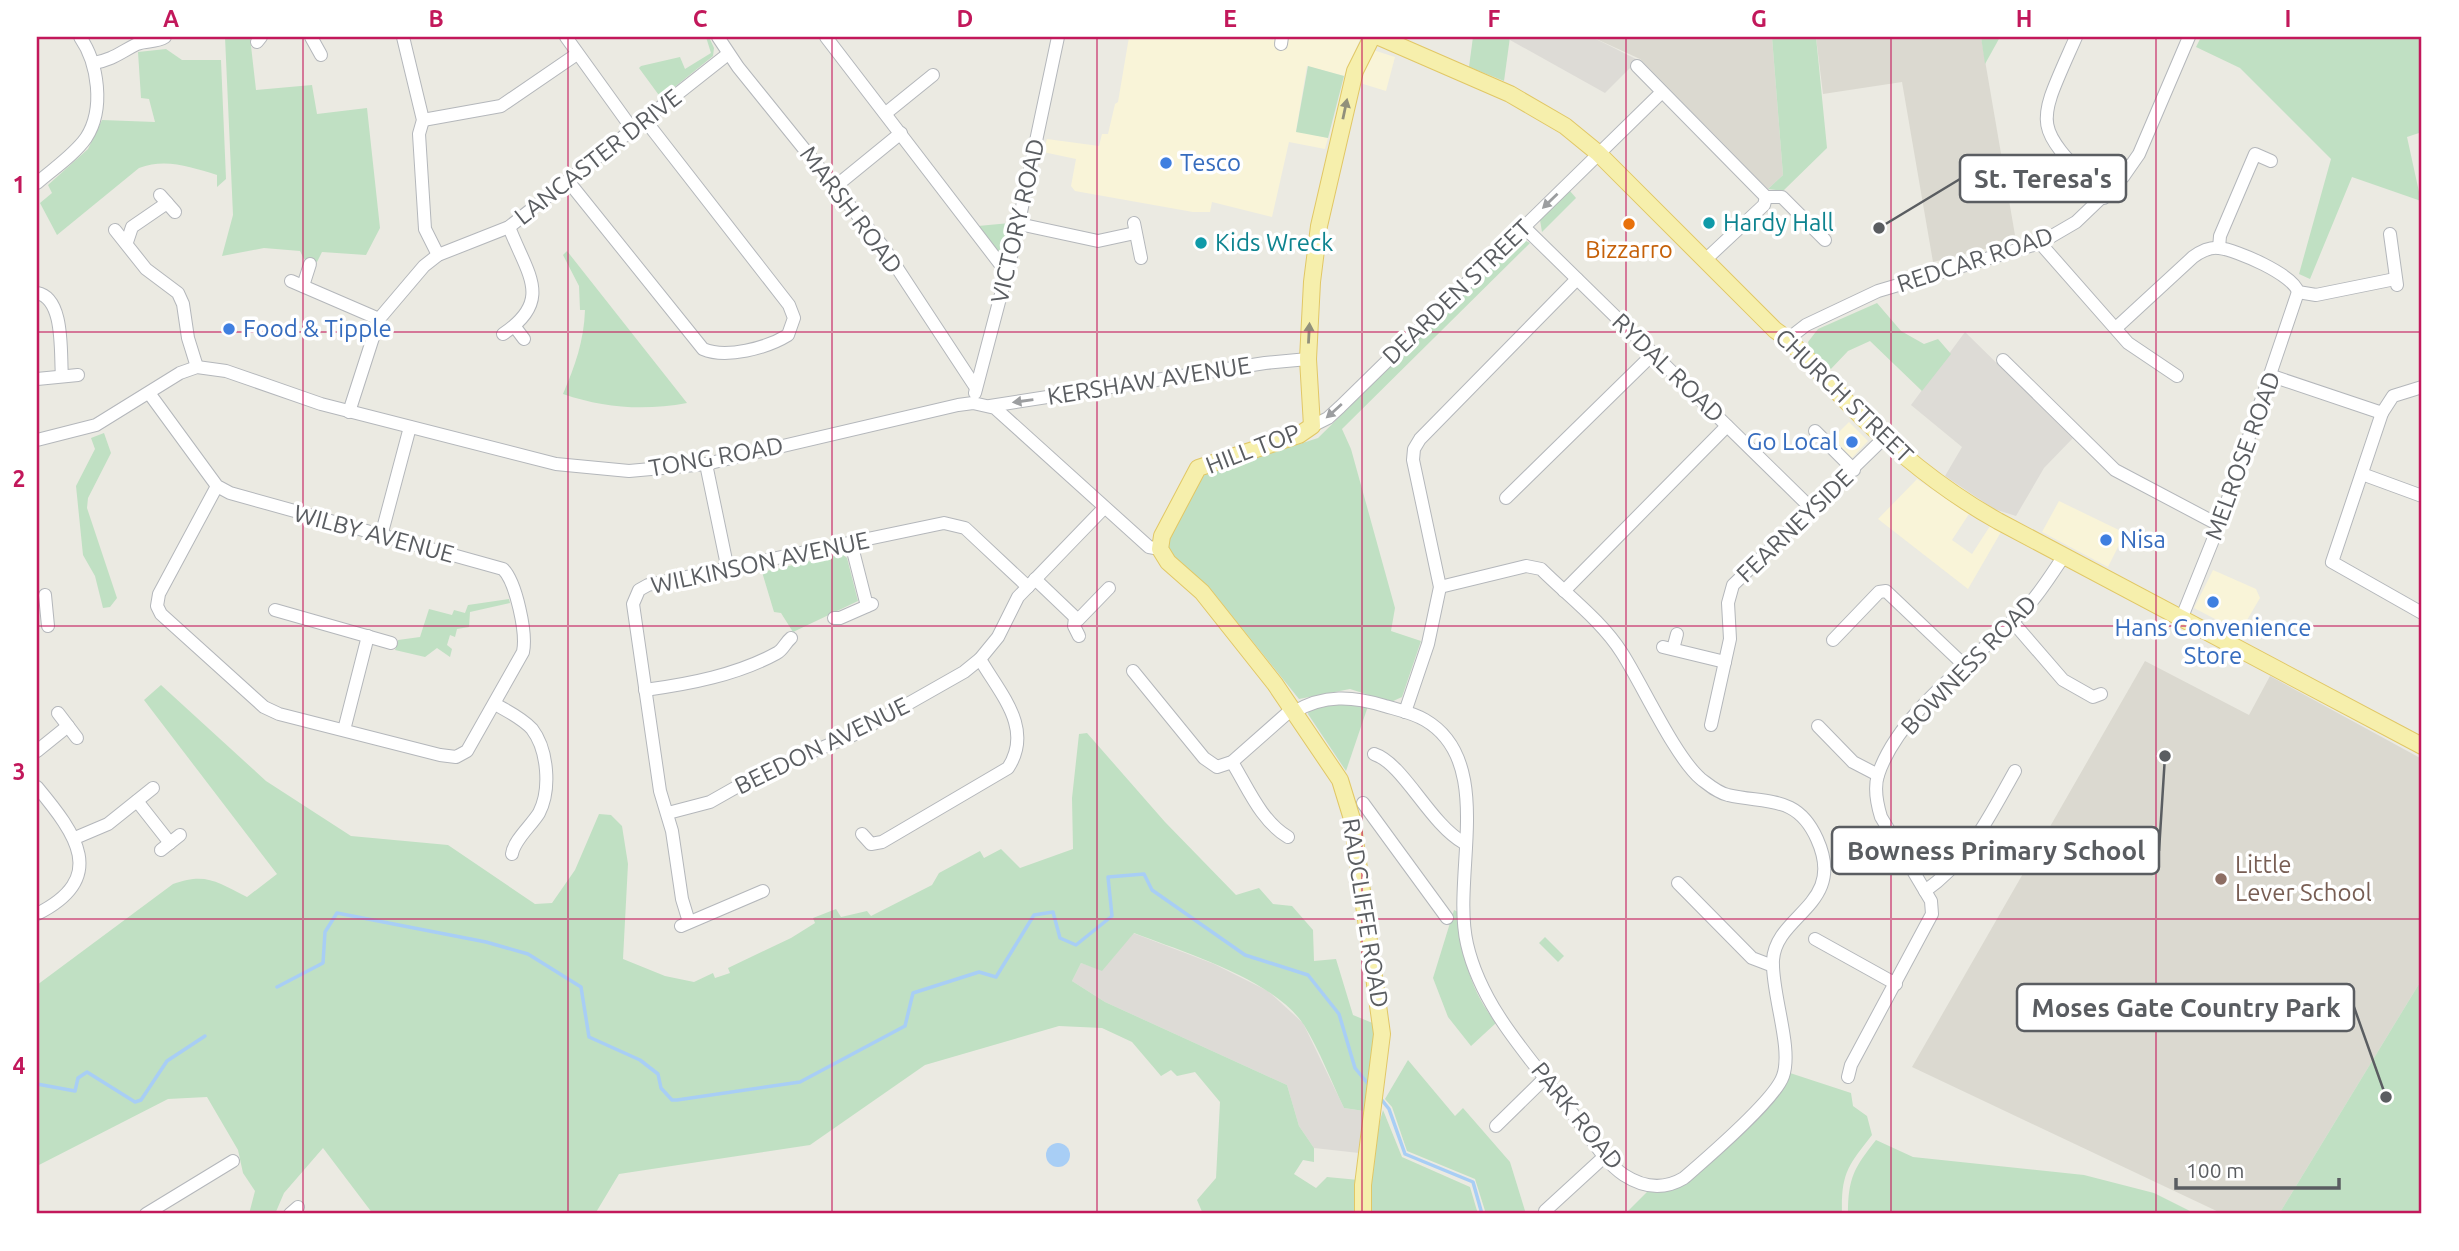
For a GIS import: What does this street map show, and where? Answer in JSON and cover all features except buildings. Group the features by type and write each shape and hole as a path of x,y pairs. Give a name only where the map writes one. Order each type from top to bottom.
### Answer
{"main road":[{"path":"1312,426 1308,359 1312,282 1319,226 1354,71 1372,37"},
{"name":"CHURCH STREET","path":"1379,37 1533,105 1598,153 1704,261 1788,339 1801,356 1883,439 1955,495 2422,747"},
{"name":"HILL TOP","path":"1160,549 1162,536 1198,468 1299,435 1312,426"},
{"name":"RADCLIFFE ROAD","path":"1160,549 1168,562 1202,592 1231,625 1293,710 1340,780 1352,819 1382,1034 1363,1185 1363,1214"}],"street":[{"path":"39,188 78,147 91,127 96,81 94,63 80,37"},
{"path":"94,63 118,57 140,43 154,42 165,37"},
{"path":"311,37 322,59"},
{"path":"404,37 423,120 419,134 425,229 438,255"},
{"path":"423,120 502,106 582,37"},
{"name":"MARSH ROAD","path":"718,37 728,54 884,248 976,388"},
{"path":"826,37 1007,273"},
{"name":"VICTORY ROAD","path":"972,404 1019,224 1058,37"},
{"path":"2076,37 2047,104 2045,121 2057,148 2104,198"},
{"name":"REDCAR ROAD","path":"1788,339 1806,325 1891,286 2040,243 2076,222 2104,198 2139,154 2189,37"},
{"path":"571,45 633,130"},
{"name":"LANCASTER DRIVE","path":"349,412 379,319 424,266 438,255 509,227 728,54"},
{"path":"1637,66 1766,197 1782,197 1819,225 1825,240"},
{"path":"886,113 933,75"},
{"name":"DEARDEN STREET","path":"1312,426 1328,418 1662,92"},
{"path":"568,181 704,349 729,353 776,341 788,335 794,318 789,305 645,120"},
{"path":"836,186 901,133"},
{"path":"2219,248 2220,236 2256,154 2271,161"},
{"path":"1704,261 1764,205 1766,197"},
{"path":"127,242 132,227 167,203"},
{"path":"1019,224 1098,241 1134,228 1141,258"},
{"path":"503,334 515,327 532,309 534,293 509,227"},
{"name":"RYDAL ROAD","path":"1524,227 1812,509"},
{"path":"37,440 96,425 180,373 197,367 188,338 183,304 178,293 146,269 115,230"},
{"path":"2116,328 2193,257 2219,248 2287,276 2298,292 2316,295 2396,282 2390,234"},
{"path":"2040,243 2128,343 2177,376"},
{"path":"310,264 297,283 379,319"},
{"path":"1405,712 1428,644 1440,587 1413,460 1414,449 1420,439 1577,279"},
{"name":"MELROSE ROAD","path":"2182,617 2219,526 2272,376 2298,292"},
{"path":"37,293 52,302 56,315 62,376"},
{"path":"515,327 524,340"},
{"path":"1506,498 1653,354"},
{"name":"KERSHAW AVENUE","path":"990,406 1265,363 1308,359"},
{"path":"2003,360 2115,471 2219,526"},
{"name":"TONG ROAD","path":"197,367 226,371 349,412 556,464 603,470 651,470 706,464 972,404 990,406"},
{"path":"37,379 78,375"},
{"path":"2272,376 2382,413"},
{"path":"2422,387 2393,396 2382,413 2332,562 2422,613"},
{"path":"149,393 217,486"},
{"path":"990,406 1149,547 1160,549"},
{"path":"1564,591 1727,426"},
{"path":"381,536 410,427"},
{"path":"1815,431 1854,470"},
{"name":"FEARNEYSIDE","path":"1698,712 1712,721 1730,632 1728,603 1733,585 1883,439"},
{"path":"706,464 728,570"},
{"path":"2362,474 2422,496"},
{"name":"WILBY AVENUE","path":"217,486 242,498 381,536 503,569 511,578 525,644 471,746 456,757 279,714 264,707 158,610 159,594 217,486"},
{"name":"BEEDON AVENUE","path":"668,813 710,802 763,772 853,735 964,672 980,659 999,637 1016,600 1104,508"},
{"name":"WILKINSON AVENUE","path":"761,888 685,924 668,813 660,791 633,604 635,595 649,585 944,523 954,523 965,528 1032,583"},
{"path":"834,618 871,604 851,543"},
{"name":"BOWNESS ROAD","path":"1878,775 1909,725 1964,665 2037,596 2064,556"},
{"name":"PARK ROAD","path":"1293,710 1341,696 1365,699 1426,720 1444,735 1461,761 1466,781 1465,930 1476,974 1495,1011 1618,1170 1637,1182 1660,1187 1675,1183 1771,1095 1785,1067 1773,966 1774,950 1780,938 1813,903 1821,883 1823,859 1816,836 1805,820 1783,803 1728,796 1698,776 1618,647 1541,569 1532,566 1440,587"},
{"path":"1032,583 1075,618 1081,619 1109,589"},
{"path":"1833,640 1879,592 1886,591 1964,665"},
{"path":"45,595 42,610 48,626"},
{"path":"275,610 391,643"},
{"path":"1075,618 1074,626 1079,636"},
{"path":"2012,621 2063,680 2093,696 2101,694"},
{"path":"1678,634 1668,648 1725,662"},
{"path":"344,730 368,636"},
{"path":"645,690 681,685 729,672 778,653 792,638"},
{"path":"862,834 871,844 882,842 1008,768 1016,755 1019,730 980,659"},
{"path":"1133,671 1210,764 1217,767 1232,762 1293,710"},
{"path":"495,704 531,729 541,744 545,763 545,793 541,810 512,854"},
{"path":"58,713 77,738"},
{"path":"37,751 68,726"},
{"path":"1818,726 1853,762 1878,775 1877,802 1881,817 1926,891 1932,914 1851,1065 1848,1077"},
{"path":"1374,754 1390,764 1444,831 1464,843"},
{"path":"1232,762 1262,813 1275,830 1288,837"},
{"path":"1926,891 1945,877 1967,854 2015,771"},
{"path":"37,787 75,838 80,863 77,880 63,898 37,914"},
{"path":"75,838 108,824 153,788"},
{"path":"137,800 170,842"},
{"path":"1363,803 1447,918"},
{"path":"1352,819 1377,822"},
{"path":"1678,883 1752,958 1773,966"},
{"path":"1815,939 1835,957 1896,984"},
{"path":"1496,1126 1503,1111 1545,1077"},
{"path":"1545,1211 1563,1203 1605,1156"},
{"path":"146,1214 222,1174 233,1161"}],"shaded area":[{"path":"1129,37 1257,37 1273,40 1274,37 1361,37 1344,76 1307,66 1296,131 1328,138 1325,149 1289,142 1272,217 1212,202 1210,212 1193,212 1075,191 1071,186 1076,159 1043,152 1047,139 1099,146 1102,134 1108,134 1115,104 1118,102"},
{"path":"1510,37 1592,37 1638,60 1605,93 1510,40"},
{"path":"1592,37 1772,37 1783,175 1768,189 1640,59"},
{"path":"1816,37 1981,37 2016,241 1933,262 1902,82 1823,94"},
{"path":"1370,49 1395,57 1386,91 1360,83"},
{"path":"1965,332 2073,438 2044,468 2016,516 1994,509 1945,476 1962,447 1911,405"},
{"path":"1849,422 1868,441 1850,460 1830,441"},
{"path":"1917,479 1969,514 1952,540 1972,554 1990,526 2001,532 1968,589 1878,519"},
{"path":"2059,501 2125,533 2108,567 2042,532"},
{"path":"2213,570 2256,589 2260,598 2240,632 2194,608"},
{"name":"Little Lever School","path":"2145,661 2249,715 2270,676 2422,759 2422,979 2279,1214 2223,1214 1912,1067"},
{"path":"1133,933 1214,964 1268,991 1303,1023 1344,1108 1364,1111 1359,1153 1314,1148 1299,1126 1287,1085 1105,1002 1072,981 1081,963 1102,970"}],"green space":[{"path":"225,37 250,37 256,90 312,85 317,114 367,108 380,228 366,255 322,252 317,262 304,259 300,251 264,248 222,256 233,215"},
{"path":"706,37 709,37 714,48 713,56 661,98 639,68 680,57 685,69 711,53"},
{"path":"1473,37 1510,37 1504,81 1469,67"},
{"path":"1772,37 1816,37 1827,148 1783,191 1768,189 1783,175"},
{"path":"1981,37 2000,37 1985,64"},
{"path":"2201,37 2417,37 2422,40 2422,132 2407,137 2421,201 2352,177 2310,279 2299,274 2331,159 2240,68 2196,47"},
{"path":"166,49 182,60 221,60 226,179 217,187 217,175 188,167 159,164 139,168 57,235 40,203 52,193 48,185 88,149 102,120 155,122 149,99 141,98 138,52"},
{"path":"1308,66 1344,76 1328,138 1296,132"},
{"path":"1570,191 1576,198 1542,232 1540,220"},
{"path":"1010,223 1005,252 999,253 978,226"},
{"path":"1524,240 1530,243 1342,429 1351,449 1395,608 1391,631 1421,641 1402,697 1391,702 1350,689 1299,699 1208,586 1174,557 1169,548 1169,536 1204,475 1318,438 1516,243"},
{"path":"567,251 687,403 624,407 563,394 578,353 585,310 580,310 579,286 563,255"},
{"path":"1877,303 1901,331 1924,344 1938,339 1951,354 1922,391 1870,341 1848,351 1829,371 1812,355 1808,342 1818,329"},
{"path":"104,433 111,453 88,498 87,508 117,598 110,607 103,608 95,576 83,555 76,486 95,449 91,438"},
{"path":"842,554 847,558 858,601 793,632 781,613 774,612 762,572"},
{"path":"509,599 510,603 470,612 469,627 457,629 455,637 450,635 447,645 452,649 450,657 437,648 425,657 395,650 398,640 420,637 429,609 452,615 454,610 465,613 468,605"},
{"path":"161,685 266,781 351,836 448,845 535,904 552,903 575,870 599,814 611,815 622,826 628,864 623,959 665,976 694,982 713,973 715,978 730,973 728,968 791,938 815,923 813,918 836,909 841,917 867,911 871,916 932,885 939,873 980,851 984,858 1001,849 1020,868 1073,849 1072,798 1079,734 1087,733 1165,822 1236,895 1259,888 1273,904 1292,906 1313,930 1314,961 1336,959 1353,1015 1375,1024 1364,1111 1344,1108 1310,1035 1290,1009 1272,994 1226,969 1134,933 1102,971 1081,963 1072,981 1105,1002 1287,1085 1299,1126 1314,1148 1314,1162 1303,1160 1294,1174 1316,1188 1327,1177 1359,1180 1358,1214 1203,1214 1197,1200 1216,1178 1220,1102 1195,1072 1177,1076 1171,1070 1161,1076 1132,1042 1102,1028 1059,1026 925,1065 810,1145 619,1174 595,1214 373,1214 323,1148 284,1193 275,1214 249,1214 255,1191 243,1173 238,1150 207,1097 168,1099 37,1166 37,985 173,884 184,880 211,880 247,897 277,874 144,700"},
{"path":"1342,701 1368,706 1346,771 1308,714 1309,710"},
{"path":"1454,910 1460,913 1465,957 1473,984 1496,1023 1471,1046 1448,1017 1433,978"},
{"path":"1545,937 1564,956 1558,962 1539,943"},
{"path":"2422,979 2422,1214 2279,1214"},
{"path":"1408,1060 1455,1116 1463,1108 1510,1162 1526,1214 1486,1214 1475,1179 1407,1151 1392,1107 1385,1099"},
{"path":"1790,1073 1851,1093 1853,1106 1867,1116 1872,1135 1848,1171 1843,1189 1842,1214 1625,1214 1648,1191 1671,1191 1689,1182 1775,1098"},
{"path":"1383,1110 1402,1157 1470,1187 1478,1214 1369,1214 1376,1134"},
{"path":"1876,1140 1913,1157 2084,1175 2154,1193 2196,1214 1848,1214 1849,1191 1854,1174"}],"water":[{"path":"1058,1143 1066,1147 1070,1155 1066,1163 1058,1167 1050,1163 1046,1155 1050,1147"}],"waterway":[{"path":"277,987 323,963 325,932 337,913 486,942 528,954 581,987 589,1037 640,1060 658,1074 661,1088 672,1100 677,1100 800,1082 905,1026 913,993 979,972 996,977 1034,915 1053,912 1060,938 1076,945 1112,916 1108,877 1144,874 1152,890 1245,955 1308,975 1339,1014 1355,1068 1369,1085"},
{"path":"37,1084 75,1091 78,1078 87,1072 135,1102 141,1100 167,1061 205,1036"},
{"path":"1381,1099 1389,1109 1405,1154 1473,1182 1482,1214"}],"place":[{"name":"Tesco","path":"1166,163"},
{"name":"Hardy Hall","path":"1709,223"},
{"name":"Bizzarro","path":"1629,224"},
{"name":"St. Teresa's","path":"1879,228"},
{"name":"Kids Wreck","path":"1201,243"},
{"name":"Food & Tipple","path":"229,329"},
{"name":"Go Local","path":"1852,442"},
{"name":"Nisa","path":"2106,540"},
{"name":"Hans Convenience Store","path":"2213,602"},
{"name":"Bowness Primary School","path":"2165,756"},
{"name":"Little Lever School","path":"2221,879"},
{"name":"Moses Gate Country Park","path":"2386,1097"}]}
